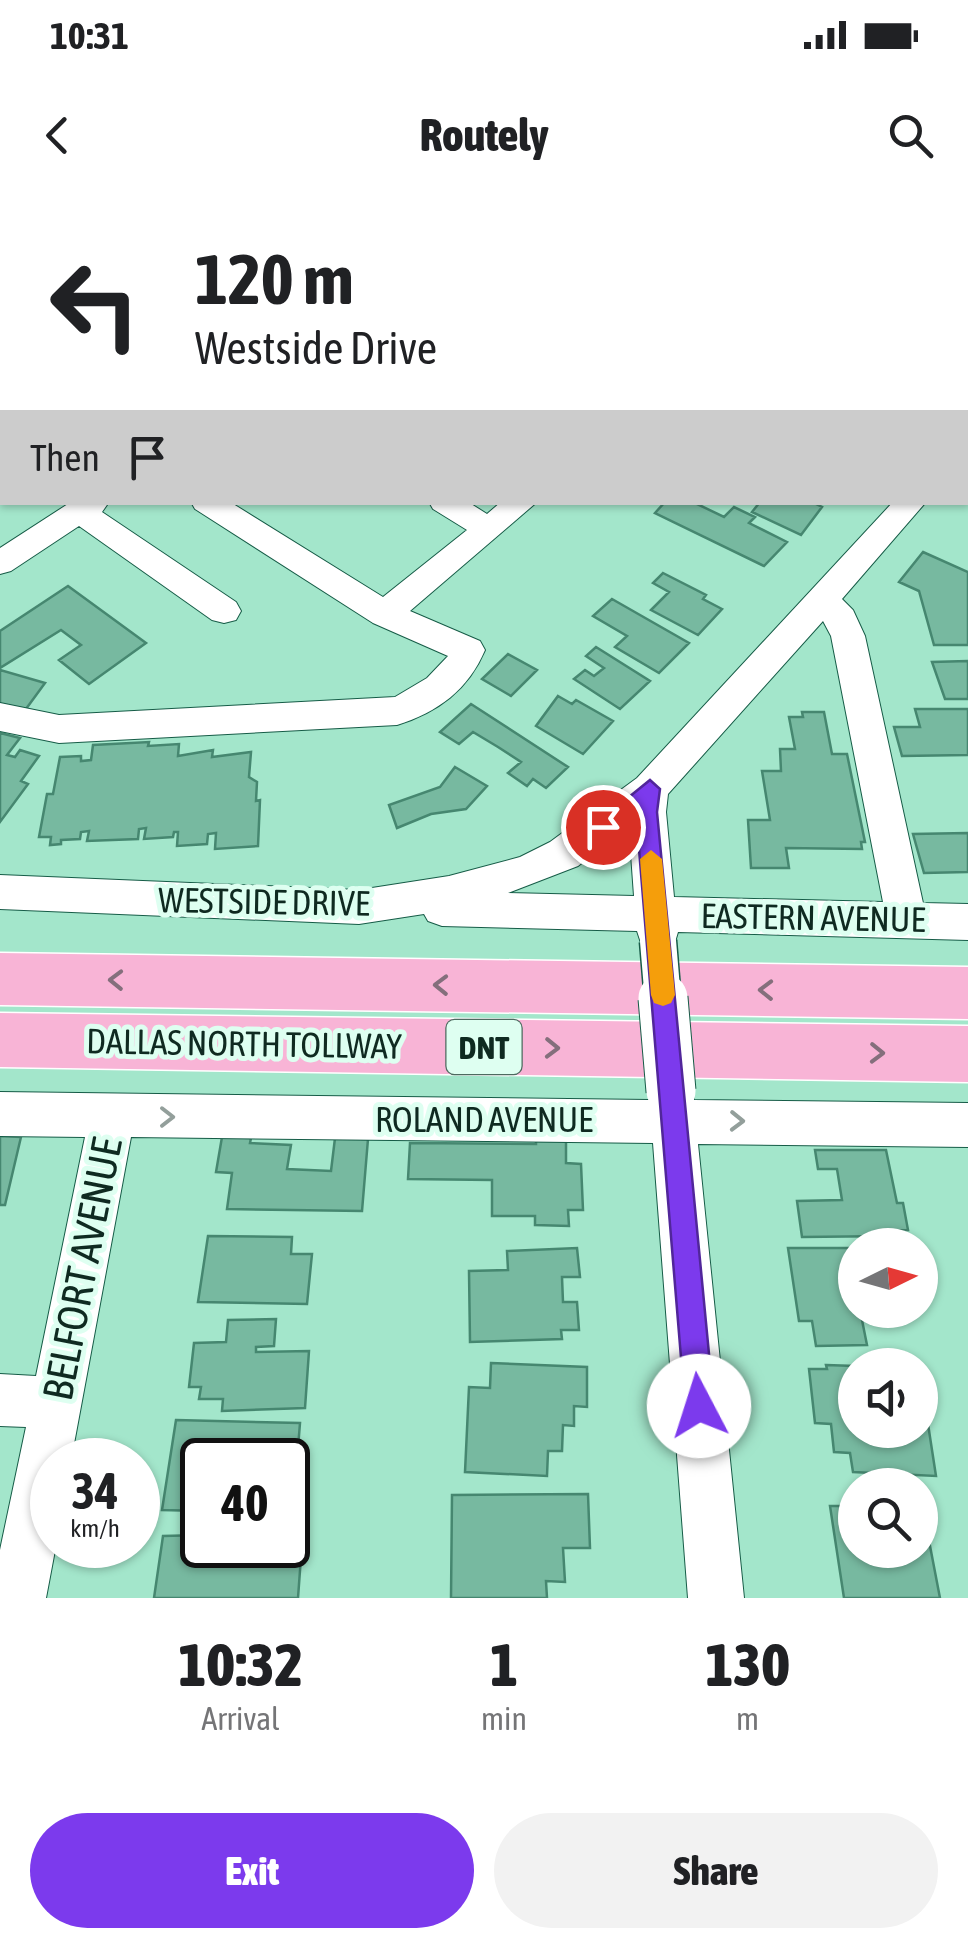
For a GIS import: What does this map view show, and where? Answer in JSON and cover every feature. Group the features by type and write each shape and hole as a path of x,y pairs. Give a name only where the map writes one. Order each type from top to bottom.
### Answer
{"highway":[{"name":"DALLAS NORTH TOLLWAY","path":"0,979 968,993"},
{"name":"DALLAS NORTH TOLLWAY","path":"0,1040 968,1054"}],"street":[{"path":"0,717 59,730 397,711 413,706 464,664 468,650 386,614 211,505"},
{"path":"449,505 489,529"},
{"path":"386,614 518,505"},
{"name":"WESTSIDE DRIVE","path":"0,892 359,907 450,893 528,871 577,845 650,789 909,505"},
{"path":"0,563 87,507 224,611"},
{"path":"823,600 841,619 848,636 906,919"},
{"path":"650,789 646,812 716,1598"},
{"name":"EASTERN AVENUE","path":"359,907 657,927 906,919 968,922"},
{"name":"ROLAND AVENUE","path":"0,1114 112,1116 672,1106 968,1124"},
{"name":"BELFORT AVENUE","path":"18,1598 112,1116"},
{"path":"0,1400 56,1402"}],"building":[{"path":"662,505 699,505 724,517 734,507 755,517 749,523 787,542 764,566 655,513"},
{"path":"758,505 822,507 801,535 752,512"},
{"path":"923,552 968,572 968,645 934,645 919,591 899,582"},
{"path":"663,573 706,595 703,599 722,609 698,635 651,610 669,592 653,583"},
{"path":"68,586 146,643 89,684 59,660 81,645 61,630 0,668 0,631"},
{"path":"612,599 689,643 659,673 615,647 627,636 593,616"},
{"path":"596,647 650,681 620,709 574,679 585,670 594,676 604,668 586,656"},
{"path":"508,654 537,670 511,696 482,679"},
{"path":"968,661 968,699 945,699 932,662"},
{"path":"0,670 45,683 23,713 0,705"},
{"path":"558,696 572,704 576,700 613,721 583,754 536,726"},
{"path":"471,704 568,767 546,788 533,779 527,786 508,773 521,762 498,747 473,732 459,744 440,732"},
{"path":"915,709 968,709 968,755 902,756 894,727 920,727"},
{"path":"802,712 824,712 832,754 847,754 865,842 861,842 862,849 786,848 789,868 751,868 748,820 770,820 762,771 781,771 780,749 795,749 789,717 803,717"},
{"path":"0,733 20,738 7,755 15,757 20,750 39,756 21,781 28,784 0,822"},
{"path":"149,742 148,746 179,744 178,756 213,750 212,757 251,752 249,777 257,782 256,801 260,800 258,846 215,849 216,833 208,834 207,844 177,846 178,832 173,837 144,839 146,828 139,829 138,839 87,841 89,831 81,832 80,839 50,845 51,837 39,837 47,794 53,794 60,757 81,756 81,761 91,760 93,745"},
{"path":"455,767 487,786 466,809 431,814 397,828 389,805 440,787"},
{"path":"968,833 968,872 924,873 913,834"},
{"path":"0,1136 21,1137 5,1205 0,1205"},
{"path":"222,1137 291,1145 287,1169 331,1171 335,1138 368,1139 362,1211 227,1209 232,1173 216,1172"},
{"path":"536,1139 566,1140 566,1163 581,1164 583,1210 568,1210 569,1226 535,1225 535,1216 492,1216 492,1180 408,1179 410,1143 536,1144"},
{"path":"815,1150 886,1150 897,1203 903,1203 908,1228 838,1228 838,1237 802,1237 797,1201 842,1200 837,1169 818,1169"},
{"path":"208,1236 292,1237 291,1254 312,1254 307,1304 198,1302"},
{"path":"577,1248 580,1277 562,1277 563,1302 577,1302 579,1330 561,1330 562,1339 470,1342 469,1271 508,1270 507,1251"},
{"path":"788,1248 838,1248 838,1328 864,1328 867,1345 816,1346 812,1321 799,1321"},
{"path":"276,1319 274,1346 256,1347 256,1352 309,1351 305,1408 222,1411 223,1399 199,1399 201,1387 189,1387 194,1343 226,1342 228,1320"},
{"path":"491,1363 587,1367 587,1407 574,1406 574,1426 563,1425 562,1451 548,1451 547,1476 465,1472 469,1387 490,1388"},
{"path":"826,1365 838,1365 838,1448 932,1448 935,1468 852,1468 850,1453 834,1452 831,1424 815,1423 809,1369 827,1369"},
{"path":"176,1420 300,1423 299,1438 180,1438 180,1510 162,1510"},
{"path":"588,1494 590,1548 563,1548 565,1582 546,1581 547,1598 451,1598 452,1495"},
{"path":"830,1506 838,1506 838,1559"},
{"path":"163,1536 180,1536 180,1568 300,1568 298,1598 154,1598"},
{"path":"839,1568 934,1568 940,1598 844,1598"}],"slow traffic":[{"path":"651,859 663,995"}],"route":[{"path":"603,827 650,789 646,812 699,1406"}]}
